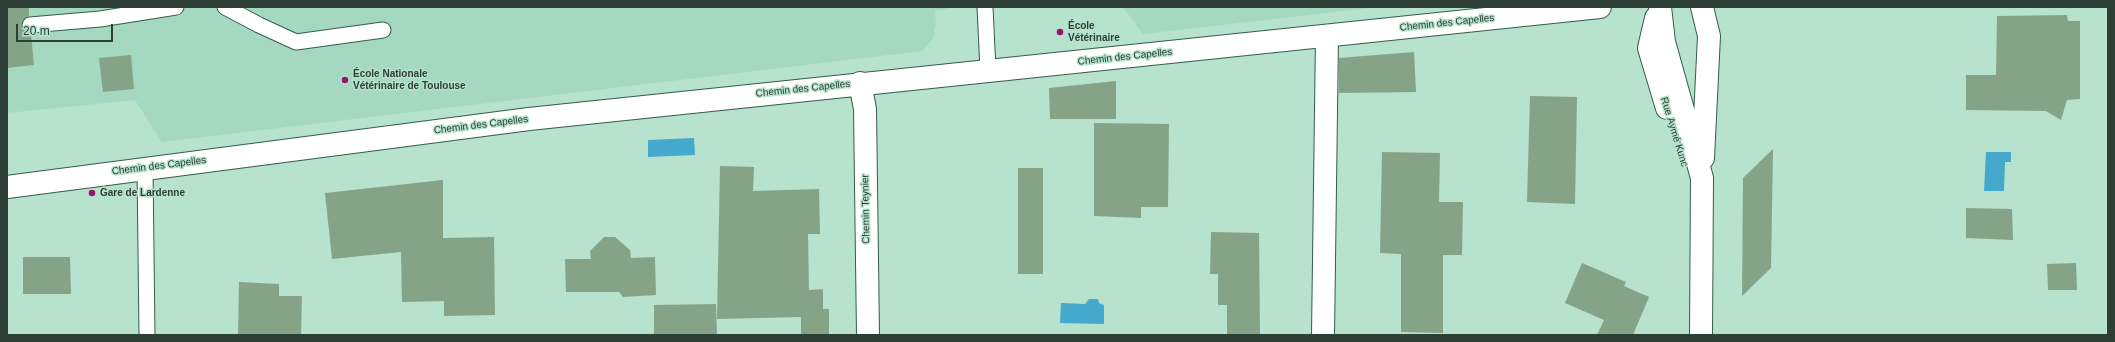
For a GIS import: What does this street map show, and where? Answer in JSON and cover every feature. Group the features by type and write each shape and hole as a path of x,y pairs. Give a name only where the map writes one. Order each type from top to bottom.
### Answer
{"street":[{"name":"Chemin des Capelles","path":"7,187 528,119 860,83 1600,7"},
{"name":"Rue Aymé Kunc","path":"1659,7 1664,42 1702,178"},
{"name":"Rue Aymé Kunc","path":"1659,7 1649,48 1694,198 1703,258"},
{"name":"Rue Aymé Kunc","path":"1701,335 1703,258 1702,178 1709,36 1702,7"},
{"path":"1322,335 1328,36"},
{"name":"Chemin Teynier","path":"860,83 865,109 868,335"}],"lane":[{"path":"30,25 100,19 176,7"},
{"path":"225,7 296,42 383,30"},
{"path":"985,7 988,70"},
{"path":"145,168 147,335"}],"shaded area":[{"name":"École Nationale Vétérinaire de Toulouse","path":"7,7 947,7 948,9 935,11 936,23 933,39 922,51 162,142 135,100 7,113"},
{"path":"1123,7 1378,7 1143,34"}],"water":[{"path":"694,138 695,155 648,157 648,140"},
{"path":"1986,152 2011,152 2011,162 2005,162 2004,191 1984,191"},
{"path":"1089,299 1098,299 1099,303 1104,305 1104,324 1060,323 1061,303 1085,304"}],"building":[{"path":"7,7 29,7 29,16 22,21 21,26 26,33 31,34 34,65 7,68"},
{"path":"2067,15 2068,21 2080,21 2080,99 2067,100 2061,120 2046,111 1966,110 1966,75 1996,75 1997,16"},
{"path":"1414,52 1416,92 1339,93 1339,58"},
{"path":"131,55 134,89 103,92 99,58"},
{"path":"1116,81 1116,119 1050,119 1049,88"},
{"path":"1530,96 1577,97 1575,204 1527,202"},
{"path":"1094,123 1169,124 1168,207 1141,207 1141,218 1094,216"},
{"path":"1773,149 1771,268 1742,296 1743,178"},
{"path":"1382,152 1440,153 1439,202 1463,202 1462,255 1443,255 1443,333 1401,332 1401,254 1380,253"},
{"path":"720,166 754,167 753,191 819,189 820,234 808,234 809,290 823,289 823,309 829,309 829,335 801,335 801,317 717,319"},
{"path":"1018,168 1043,168 1043,274 1018,274"},
{"path":"443,180 443,238 494,237 495,315 444,316 444,301 402,302 401,252 332,259 325,193"},
{"path":"1966,208 2012,209 2013,240 1966,238"},
{"path":"1211,232 1259,233 1260,335 1227,335 1227,305 1218,305 1218,274 1210,274"},
{"path":"604,237 615,237 630,250 631,258 655,257 656,295 623,297 619,292 566,292 565,259 591,259 590,251"},
{"path":"23,257 70,257 71,294 23,294"},
{"path":"1582,263 1626,282 1624,286 1649,297 1633,335 1597,335 1604,320 1565,303"},
{"path":"2076,263 2077,290 2048,290 2047,264"},
{"path":"239,282 279,284 279,296 302,296 301,335 238,335"},
{"path":"716,304 717,335 654,335 654,305"}],"place":[{"name":"École Vétérinaire","path":"1060,32"},
{"name":"École Nationale Vétérinaire de Toulouse","path":"345,80"},
{"name":"Gare de Lardenne","path":"92,193"}]}
